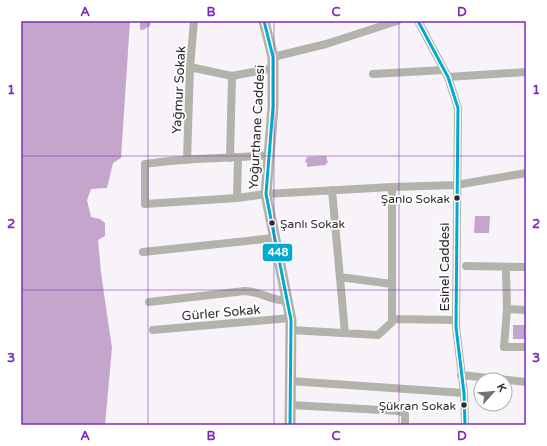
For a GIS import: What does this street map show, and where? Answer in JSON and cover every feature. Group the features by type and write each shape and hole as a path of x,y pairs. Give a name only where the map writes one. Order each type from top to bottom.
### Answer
{"main road":[{"name":"Yoğurthane Caddesi","path":"264,21 273,62 273,107 266,194 290,322 290,425"}],"street":[{"name":"Yağmur Sokak","path":"187,160 190,67 194,21"},
{"path":"190,67 232,76 397,21"},
{"name":"Esinel Caddesi","path":"418,21 446,73 458,108 456,185 456,320 464,393 465,425"},
{"path":"373,74 526,72"},
{"path":"232,76 234,158 237,198"},
{"path":"270,155 146,164 145,204 237,198 266,194 456,185 526,173"},
{"path":"392,187 392,320 456,320"},
{"path":"332,190 345,333"},
{"path":"143,252 274,238"},
{"path":"466,266 526,267"},
{"path":"506,272 507,309 504,347 526,347"},
{"path":"340,278 392,284"},
{"path":"149,302 244,291 256,292 275,300 287,301"},
{"path":"507,309 526,310"},
{"name":"Gürler Sokak","path":"153,330 290,322 345,333 378,335 392,322 392,320"},
{"path":"461,375 526,382"},
{"path":"290,381 464,393"},
{"path":"290,405 400,411 405,414 405,425"}],"shaded area":[{"path":"21,21 130,21 121,158 113,163 107,188 91,189 87,200 91,217 100,219 105,223 105,236 98,240 101,273 112,348 105,425 21,425"},
{"path":"140,21 151,21 150,26 144,30 141,30"},
{"path":"326,156 328,163 326,163 326,165 307,167 307,163 305,162 307,157"},
{"path":"475,216 490,216 489,233 474,233"},
{"path":"513,325 526,325 526,337 524,339 513,339"}],"transit line":[{"name":"448","path":"264,21 273,57 273,107 266,194 291,320 290,425"},
{"name":"448","path":"418,21 448,77 458,108 456,327 464,393 465,425"}],"place":[{"name":"Şanlo Sokak","path":"457,198"},
{"name":"Şanlı Sokak","path":"272,223"},
{"name":"Şükran Sokak","path":"464,405"}]}
